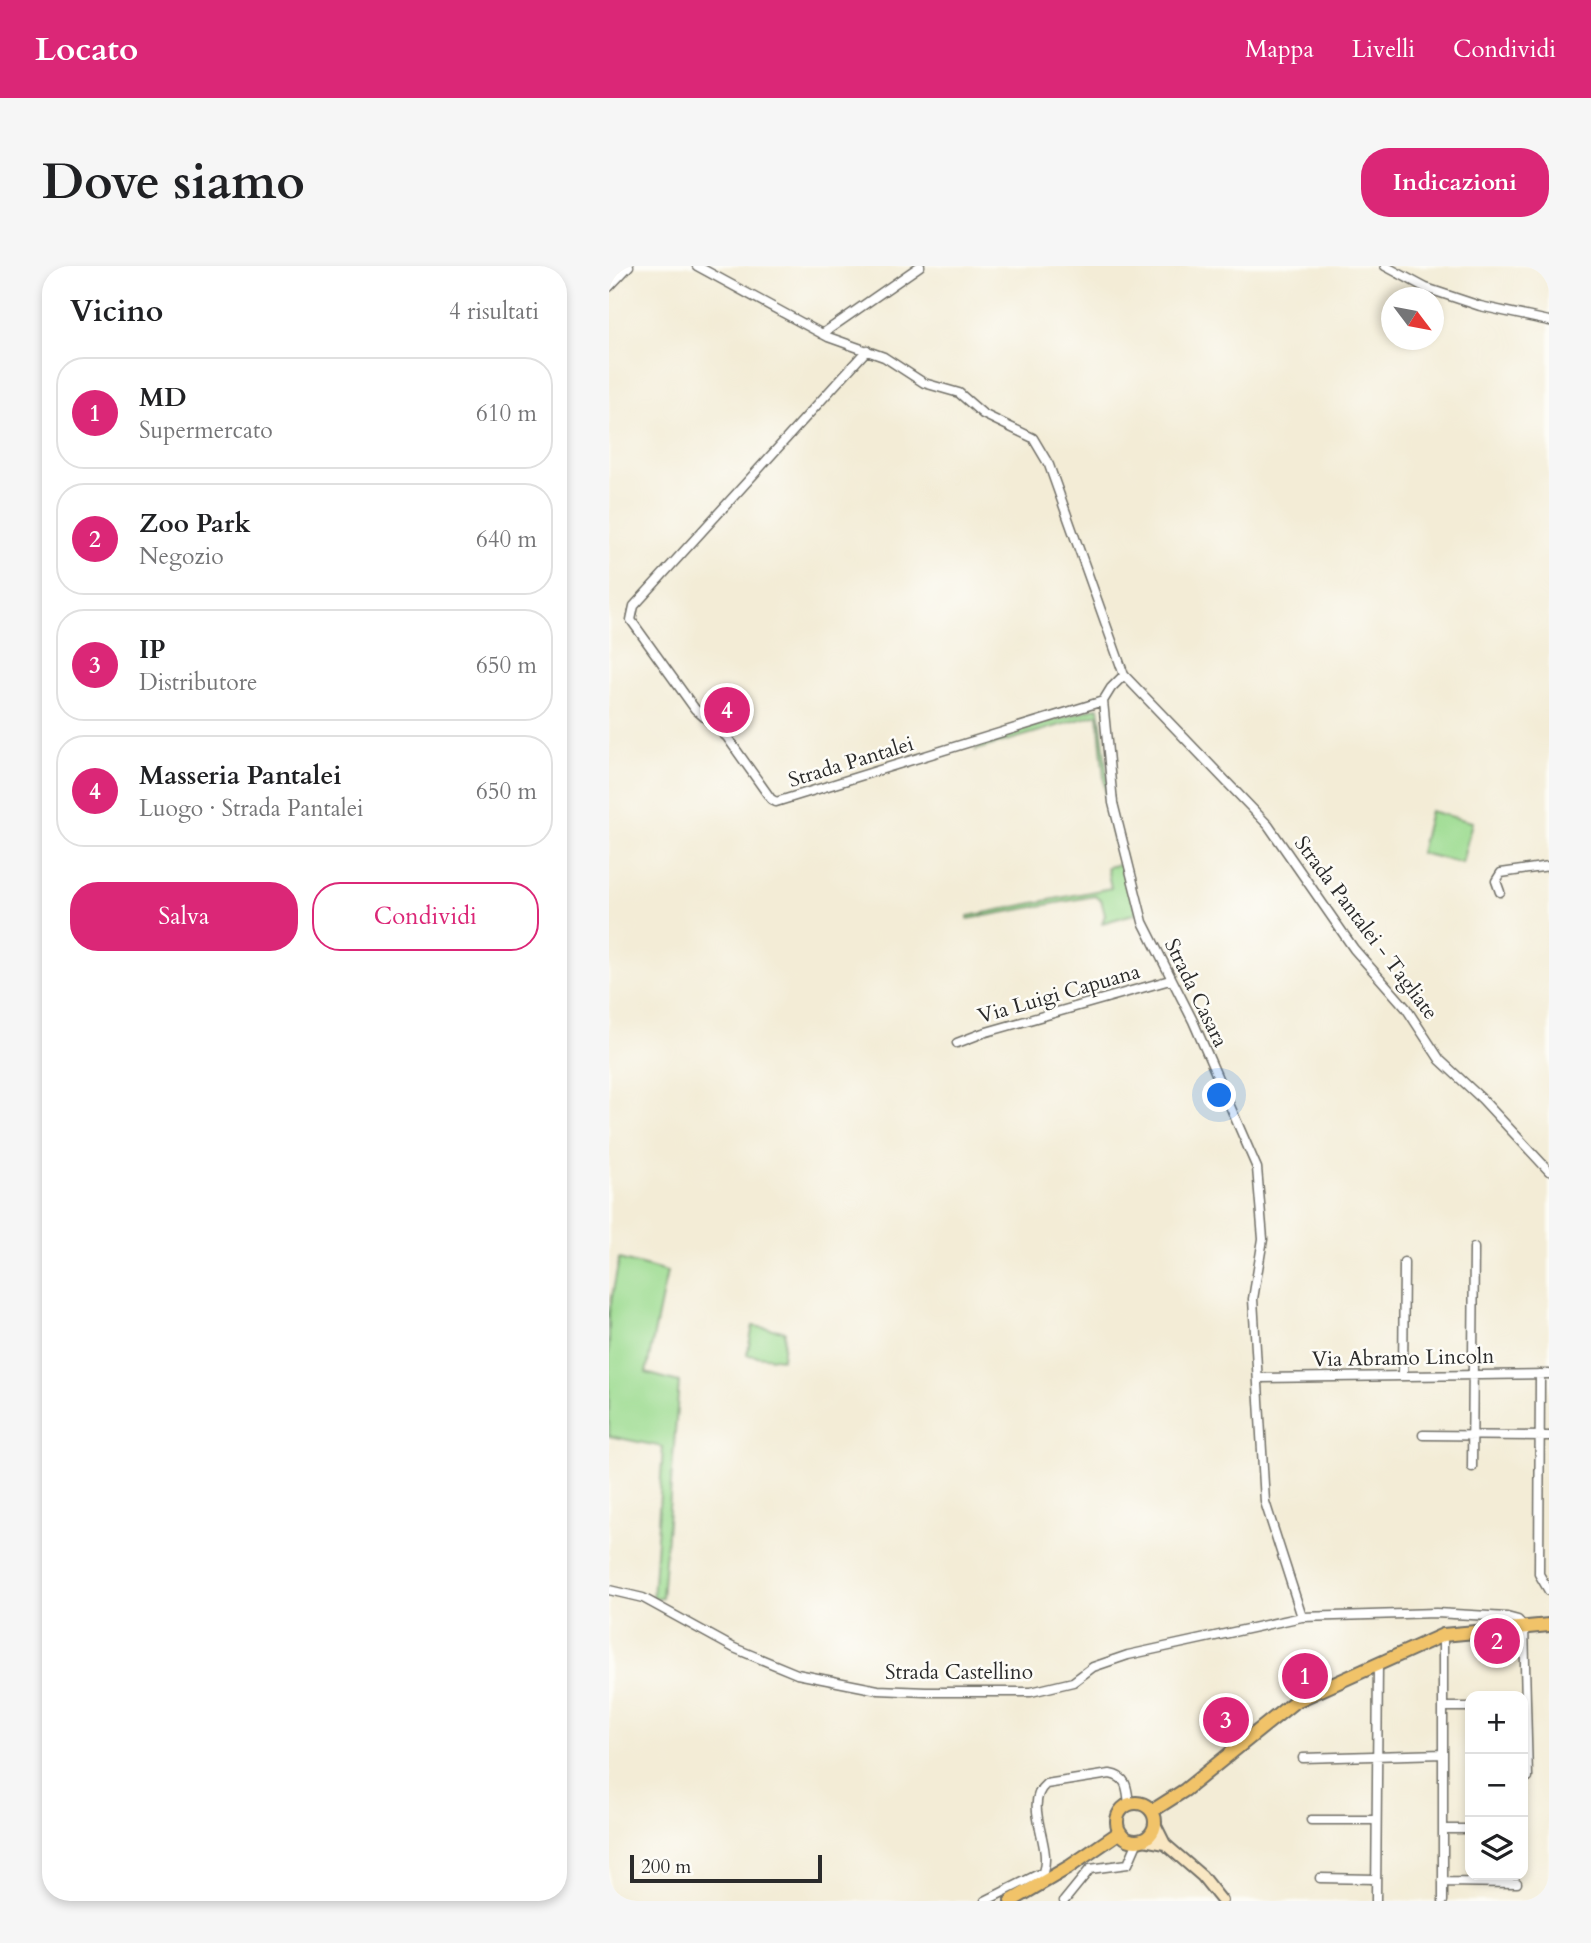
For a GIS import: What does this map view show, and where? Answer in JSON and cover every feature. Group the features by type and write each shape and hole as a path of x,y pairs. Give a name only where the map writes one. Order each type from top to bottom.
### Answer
{"main road":[{"path":"1153,1818 1142,1804 1129,1804 1118,1816 1119,1832 1127,1839 1141,1840 1153,1818 1294,1702 1443,1635 1549,1625"},
{"path":"1011,1901 1069,1867 1119,1832"}],"street":[{"path":"609,287 629,266"},
{"path":"697,266 822,334 867,350 898,365 924,383 959,393 983,414 1027,435 1037,443 1049,465 1125,676 1111,688 1103,701"},
{"path":"822,334 920,266"},
{"path":"1385,266 1426,288 1466,301 1549,321"},
{"name":"Strada Pantalei","path":"867,350 634,606 631,620 695,709 727,737 771,799 776,802 1103,701"},
{"name":"Strada Pantalei - Tagliate","path":"1125,676 1268,825 1354,949 1406,1008 1440,1060 1482,1099 1549,1171"},
{"name":"Strada Casara","path":"1103,701 1113,803 1139,909 1193,1021 1257,1168 1263,1219 1261,1256 1253,1299 1265,1502 1302,1617"},
{"path":"1500,892 1496,881 1501,873 1549,866"},
{"name":"Via Luigi Capuana","path":"957,1043 1171,980"},
{"path":"1472,1467 1473,1248"},
{"path":"1403,1376 1404,1262"},
{"path":"1545,1374 1539,1574 1549,1591"},
{"name":"Via Abramo Lincoln","path":"1258,1378 1545,1374"},
{"path":"1423,1435 1544,1436"},
{"name":"Strada Castellino","path":"609,1590 652,1602 734,1647 777,1666 815,1679 890,1691 1031,1692 1073,1682 1093,1667 1128,1655 1302,1617 1436,1613 1507,1617 1518,1620 1524,1627"},
{"path":"1524,1627 1525,1691"},
{"path":"1443,1635 1443,1901"},
{"path":"1376,1901 1378,1663"},
{"path":"1443,1707 1465,1707"},
{"path":"1303,1758 1443,1754"},
{"path":"985,1901 1043,1872 1048,1859 1036,1801 1038,1791 1046,1784 1110,1774 1119,1776 1125,1782 1129,1804"},
{"path":"1153,1818 1165,1844 1202,1876 1222,1901"},
{"path":"1311,1820 1376,1820"},
{"path":"1443,1829 1465,1829"},
{"path":"1064,1901 1090,1869 1128,1864 1141,1840 1165,1844"},
{"path":"1320,1878 1376,1879"},
{"path":"1443,1882 1517,1883"}],"green space":[{"path":"1099,707 1111,805 1137,913 1102,923 1105,915 1101,899 1095,896 968,919 968,916 1111,888 1107,867 1121,864 1107,811 1098,714 976,750 981,742"},
{"path":"1430,811 1472,822 1462,863 1420,853"},
{"path":"619,1259 667,1272 646,1373 679,1382 662,1598 653,1599 663,1447 609,1436 609,1313"},
{"path":"753,1326 785,1331 782,1359 747,1355"}],"place":[{"name":"Masseria Pantalei","path":"727,710"},
{"name":"Zoo Park","path":"1497,1641"},
{"name":"MD","path":"1305,1676"},
{"name":"IP","path":"1226,1720"}]}
